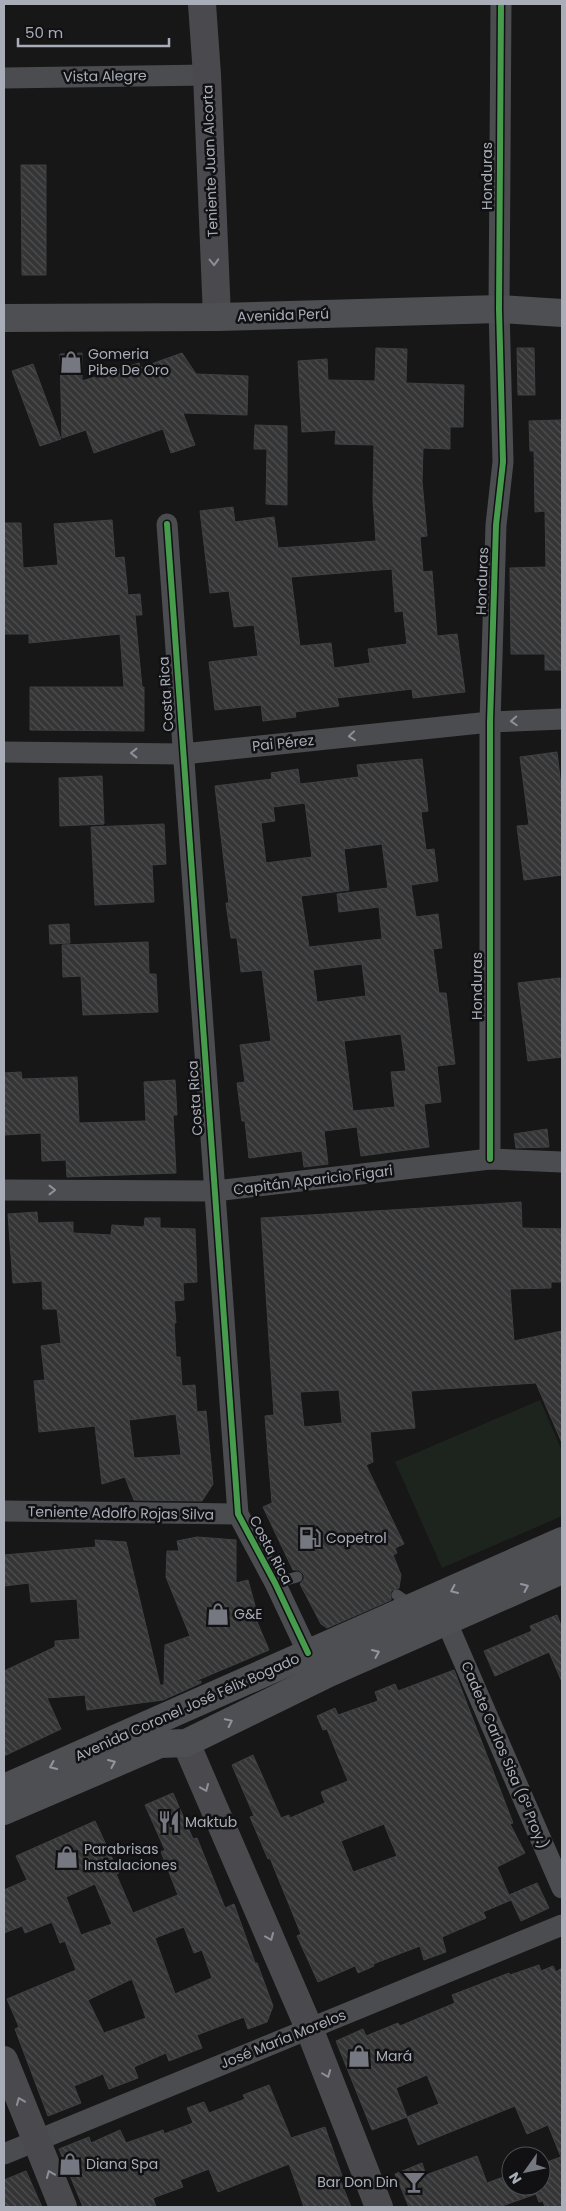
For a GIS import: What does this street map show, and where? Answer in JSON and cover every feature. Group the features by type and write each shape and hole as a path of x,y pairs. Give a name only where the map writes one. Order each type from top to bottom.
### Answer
{"main road":[{"name":"Teniente Juan Alcorta","path":"202,4 207,75 217,317"},
{"name":"Avenida Perú","path":"4,318 217,317 499,309 562,313"},
{"name":"Avenida Coronel José Félix Bogado","path":"4,1788 308,1653 406,1601 562,1541"},
{"name":"Avenida Coronel José Félix Bogado","path":"4,1810 160,1744 186,1744 329,1673 447,1623 562,1570"},
{"path":"210,1698 186,1744 309,2028 379,2207"},
{"path":"4,2060 63,2207"}],"street":[{"name":"Honduras","path":"490,1159 490,722 496,525 503,462 499,309 501,4"},
{"name":"Vista Alegre","path":"4,78 207,75"},
{"name":"Costa Rica","path":"167,524 238,1514 275,1583 308,1653"},
{"name":"Pai Pérez","path":"4,752 183,754 490,722 562,719"},
{"name":"Capitán Aparicio Figari","path":"4,1190 215,1192 490,1159 562,1162"},
{"name":"Teniente Adolfo Rojas Silva","path":"4,1511 238,1514"},
{"name":"Cadete Carlos Sisa (6ª Proy.)","path":"447,1623 562,1888"},
{"name":"José María Morelos","path":"4,2154 562,1925"}],"lane":[{"path":"275,1583 297,1577"}],"shaded area":[{"path":"540,1400 562,1451 562,1516 442,1568 395,1462"}],"building":[{"path":"21,165 46,165 46,275 22,275"},
{"path":"376,348 407,349 406,383 464,385 463,427 450,427 450,449 423,448 422,481 427,536 420,537 423,572 432,571 437,636 457,634 465,692 413,698 412,689 337,698 339,706 295,712 296,717 263,721 261,705 215,710 209,662 258,656 254,625 234,627 229,591 210,593 200,511 233,507 235,522 274,517 278,548 376,541 373,500 374,445 335,444 336,430 302,432 298,361 327,359 328,380 375,381","holes":["392,569 395,612 403,611 407,644 368,649 370,663 334,668 331,643 300,646 291,577"]},
{"path":"517,348 534,348 535,395 518,395"},
{"path":"82,353 82,381 139,363 140,368 182,353 196,374 248,376 247,415 183,413 195,445 171,453 163,429 94,453 86,430 62,438 60,354"},
{"path":"33,364 61,439 40,446 12,371"},
{"path":"562,420 562,670 545,670 545,654 511,654 510,568 546,567 545,511 535,512 534,451 530,451 529,421"},
{"path":"255,425 287,426 287,505 266,504 267,449 254,449"},
{"path":"112,520 115,558 124,557 128,595 140,594 142,615 135,615 142,687 144,687 144,731 30,730 30,687 124,687 120,634 29,643 29,634 4,634 4,523 21,523 23,568 58,565 54,524"},
{"path":"557,752 562,795 562,875 524,880 517,826 529,825 520,757"},
{"path":"422,759 428,811 421,812 426,850 434,849 438,881 411,885 416,917 438,914 442,948 433,949 439,993 446,993 455,1064 437,1066 441,1102 424,1104 429,1147 361,1156 357,1127 324,1131 328,1164 304,1167 302,1151 249,1158 245,1121 242,1121 237,1083 245,1082 240,1045 271,1041 262,970 241,972 237,938 231,938 226,903 229,903 215,786 272,779 271,773 298,769 300,784 359,777 357,765","holes":["305,803 312,857 266,863 261,823 275,821 273,807","382,844 388,888 337,894 339,912 379,907 382,939 309,947 301,896 349,890 344,849","362,964 366,996 317,1002 313,970","401,1034 406,1071 391,1072 395,1107 353,1111 344,1041"]},
{"path":"102,776 104,824 60,826 59,778"},
{"path":"164,824 166,864 152,865 154,902 95,905 91,827"},
{"path":"69,924 70,943 50,944 49,925"},
{"path":"148,942 149,974 156,974 158,1012 83,1015 81,976 63,977 62,945"},
{"path":"560,978 562,1057 528,1061 518,983"},
{"path":"21,1072 22,1079 77,1077 79,1123 146,1121 144,1082 175,1080 177,1115 173,1115 176,1173 67,1177 66,1160 42,1161 41,1133 4,1135 4,1073"},
{"path":"547,1129 549,1147 516,1148 514,1134"},
{"path":"521,1202 522,1228 562,1229 562,1282 551,1282 551,1288 510,1289 514,1341 562,1331 562,1443 536,1383 411,1391 415,1428 370,1432 373,1462 366,1465 404,1544 395,1548 397,1553 393,1555 401,1575 399,1588 391,1591 391,1600 327,1628 321,1624 300,1584 304,1579 304,1575 299,1570 293,1570 263,1507 272,1503 265,1416 274,1415 261,1218","holes":["339,1390 342,1423 304,1427 300,1392"]},
{"path":"37,1212 38,1223 73,1222 73,1233 111,1235 112,1225 144,1227 145,1218 160,1218 160,1228 195,1229 197,1282 183,1283 184,1300 174,1301 176,1323 174,1323 176,1357 180,1357 182,1386 195,1385 197,1412 206,1411 213,1484 202,1501 134,1500 125,1477 102,1484 95,1426 39,1432 34,1381 45,1380 41,1346 61,1343 57,1309 43,1309 42,1281 13,1283 8,1214","holes":["176,1414 181,1455 134,1458 129,1420"]},
{"path":"197,1537 236,1540 236,1583 248,1580 258,1617 255,1617 269,1650 193,1682 201,1681 201,1683 163,1700 87,1710 85,1695 47,1698 61,1729 4,1756 4,1671 55,1647 55,1641 80,1639 77,1599 31,1602 29,1583 4,1586 4,1555 96,1547 95,1540 126,1542 160,1685 164,1685 165,1645 190,1636 166,1577 167,1551 179,1551 177,1541"},
{"path":"557,1615 562,1628 562,1682 549,1652 495,1676 484,1651 532,1631 530,1626"},
{"path":"454,1670 513,1823 510,1824 525,1853 497,1867 511,1900 483,1912 486,1918 442,1937 446,1952 424,1960 420,1946 373,1964 374,1966 358,1973 355,1966 318,1982 297,1936 301,1934 270,1858 268,1859 250,1817 254,1816 232,1765 253,1755 281,1818 289,1815 290,1818 325,1803 321,1792 348,1781 327,1729 323,1730 317,1716 335,1708 338,1715 378,1701 375,1692 395,1684 398,1691","holes":["384,1824 397,1856 353,1872 341,1841"]},
{"path":"173,1793 193,1839 197,1838 225,1908 234,1904 273,2006 267,2022 248,2029 244,2017 197,2035 202,2048 169,2061 166,2053 134,2067 138,2078 109,2089 103,2074 74,2086 81,2103 48,2116 15,2029 19,2027 7,1999 76,1970 65,1941 60,1943 52,1922 25,1933 22,1926 4,1933 4,1890 27,1880 16,1856 95,1821 119,1873 116,1874 133,1913 178,1895 161,1852 165,1850 145,1805","holes":["95,1884 112,1924 81,1935 66,1897","184,1927 194,1953 202,1950 212,1978 175,1994 155,1938","132,1979 146,2018 104,2033 88,2000"]},
{"path":"537,1883 549,1908 521,1921 509,1895"},
{"path":"539,1965 541,1971 553,1966 556,1972 562,1968 562,2207 545,2207 543,2201 539,2202 537,2196 551,2196 551,2160 561,2157 548,2125 527,2134 515,2106 418,2145 407,2117 372,2130 336,2041 363,2029 366,2036 398,2023 400,2026 455,2003 452,1995 509,1973 510,1975","holes":["427,2075 439,2104 407,2117 396,2088"]},
{"path":"269,2085 291,2138 325,2127 342,2176 339,2177 351,2207 304,2207 289,2164 218,2192 209,2169 180,2180 183,2187 153,2198 156,2207 83,2207 59,2149 89,2137 91,2143 120,2130 126,2143 163,2130 164,2134 193,2123 187,2108 204,2102 209,2113 245,2099 243,2095"},
{"path":"477,2156 487,2183 501,2178 501,2196 530,2196 499,2207 409,2207 395,2174 422,2163 426,2175"},
{"path":"26,2171 42,2207 4,2207 4,2180"}],"cycle path":[{"path":"490,1159 490,722 496,525 503,462 499,309 501,4"},
{"path":"167,524 238,1514 275,1583 308,1653"}],"place":[{"name":"Gomeria Pibe De Oro","path":"71,362"},
{"name":"Copetrol","path":"310,1538"},
{"name":"G&E","path":"218,1614"},
{"name":"Maktub","path":"169,1822"},
{"name":"Parabrisas Instalaciones","path":"67,1857"},
{"name":"Mará","path":"359,2056"},
{"name":"Diana Spa","path":"70,2164"},
{"name":"Bar Don Din","path":"414,2182"}]}
